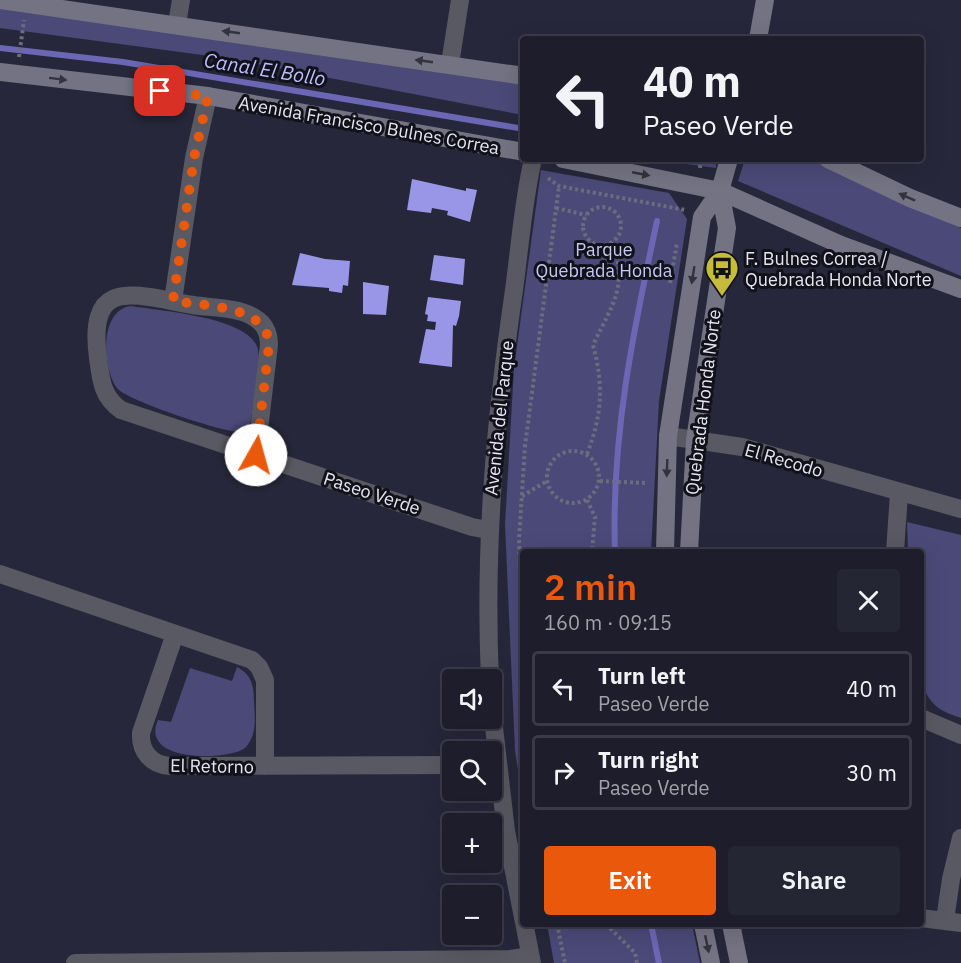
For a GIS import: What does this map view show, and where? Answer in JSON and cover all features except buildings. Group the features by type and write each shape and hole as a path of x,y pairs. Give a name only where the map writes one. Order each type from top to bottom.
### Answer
{"street":[{"path":"0,0 520,75"},
{"path":"177,24 181,0"},
{"path":"450,64 460,0"},
{"path":"759,36 765,0"},
{"name":"Avenida Francisco Bulnes Correa","path":"0,72 208,96 520,157"},
{"path":"173,301 194,158 208,96"},
{"name":"Avenida del Parque","path":"490,669 488,530 496,421 529,162"},
{"path":"577,162 720,191 841,245 961,289"},
{"path":"720,191 728,162"},
{"path":"834,162 910,198 961,218"},
{"name":"Quebrada Honda Norte","path":"665,549 668,436 702,217 720,191"},
{"name":"Quebrada Honda Norte","path":"689,549 695,440 727,228 720,191"},
{"name":"Paseo Verde","path":"256,455 269,345 266,330 250,315 127,295 116,298 101,310 94,330 101,381 105,394 116,407 128,413 256,455 488,530"},
{"name":"El Recodo","path":"668,436 742,447 899,494 961,509"},
{"path":"895,549 899,494"},
{"name":"El Retorno","path":"0,574 247,658 259,667 265,686 264,766"},
{"name":"El Retorno","path":"175,634 141,733 146,754 165,766 442,765"},
{"path":"924,719 961,735"},
{"path":"501,801 520,903"},
{"path":"924,918 953,921 951,879 961,838"},
{"path":"75,963 531,960 525,927"},
{"path":"704,927 711,963"},
{"path":"732,927 739,963"}],"path":[{"path":"19,57 23,25"},
{"path":"532,162 559,186 684,210 702,217"},
{"path":"520,572 519,540 525,446 559,186"},
{"path":"556,208 586,215"},
{"path":"597,208 610,208 615,212 619,218 621,230 614,241 596,245 586,238 583,226 586,215 597,208"},
{"path":"587,454 598,425 602,376 593,345 619,290 620,267 614,241"},
{"path":"571,451 587,454 598,469 601,481 597,490 579,504 563,502 554,495 547,481 552,462 558,455 571,451"},
{"path":"522,497 547,481"},
{"path":"601,481 647,483"},
{"path":"587,500 595,517 592,549"},
{"path":"558,927 565,963"},
{"path":"609,927 634,953 637,963"}],"green space":[{"path":"0,4 520,80 520,114 225,58 0,28"},
{"path":"671,162 716,162 716,168"},
{"path":"744,162 821,162 961,228 961,276 738,181"},
{"name":"Parque Quebrada Honda","path":"541,170 669,193 687,219 659,401 651,549 520,549 520,781 515,751 505,525 514,368"},
{"path":"131,306 182,313 223,323 240,330 252,339 258,350 259,368 250,425 245,432 236,432 179,416 124,394 117,388 108,367 106,341 113,318 121,310"},
{"path":"907,522 961,535 961,718 936,706 924,689 924,549 908,549"},
{"path":"237,667 249,677 253,691 255,726 246,747 225,755 208,756 174,752 162,745 156,735 158,720 171,722 190,668 232,681"},
{"path":"548,927 693,927 700,963 554,963"}],"waterway":[{"name":"Canal El Bollo","path":"0,48 123,62 520,128"},
{"path":"615,549 616,468 620,426 632,344 657,221"},
{"path":"652,927 659,963"}],"place":[{"name":"F. Bulnes Correa / Quebrada Honda Norte","path":"722,297"}],"route":[{"path":"160,91 208,96 194,158 173,301 250,315 266,330 269,345 256,455"}]}
